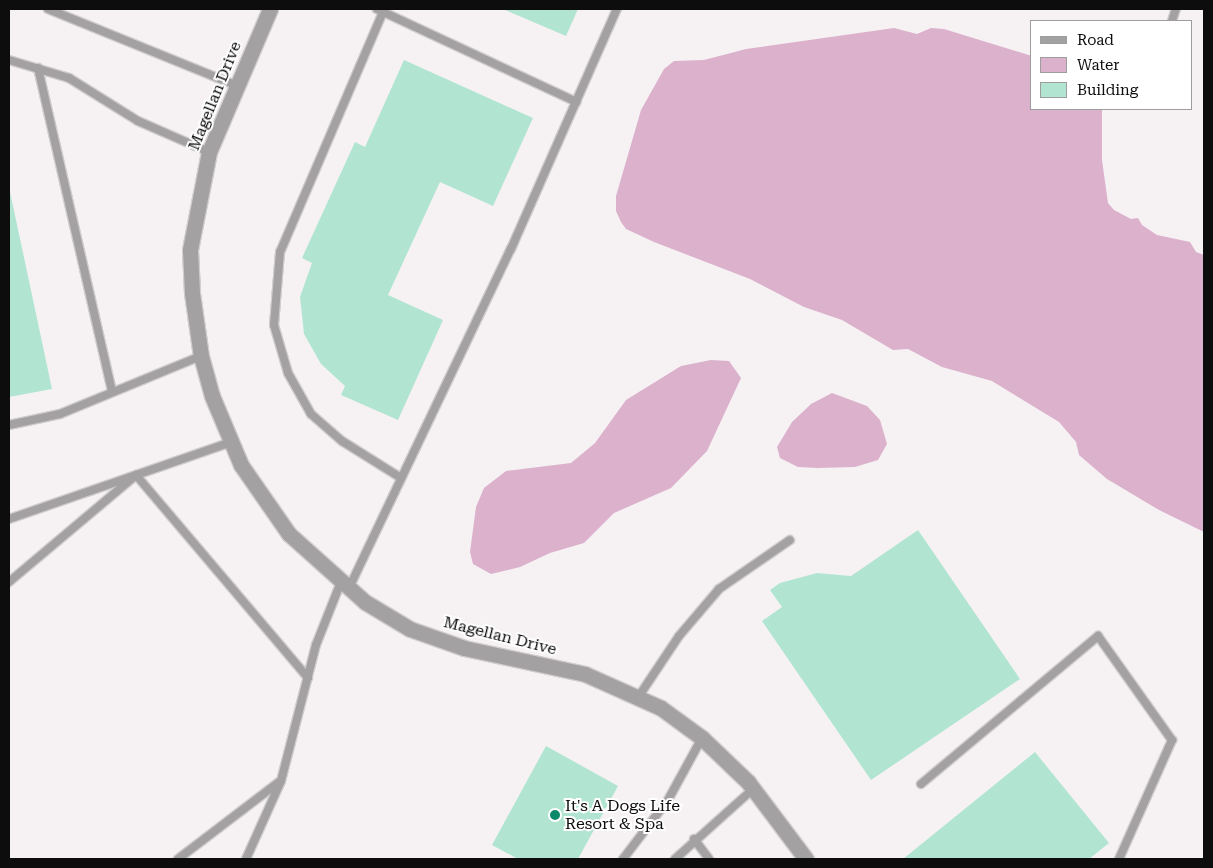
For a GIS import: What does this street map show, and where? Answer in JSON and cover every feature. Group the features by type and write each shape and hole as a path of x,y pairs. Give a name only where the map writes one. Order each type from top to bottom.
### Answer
{"street":[{"name":"Magellan Drive","path":"270,9 235,85 209,152 190,250 192,293 201,356 212,396 240,465 289,534 345,585 410,629 464,648 585,674 662,708 702,738 753,789 806,859"}],"lane":[{"path":"48,9 235,85"},
{"path":"246,859 281,781 316,645 345,585 402,478 511,249 617,9"},
{"path":"402,478 342,441 311,414 288,373 274,325 280,252 380,10 576,102"},
{"path":"9,60 68,78 138,121 209,152"},
{"path":"38,68 112,392"},
{"path":"9,425 60,414 201,356"},
{"path":"9,519 231,442"},
{"path":"9,582 136,475"},
{"path":"136,475 308,678"},
{"path":"638,696 679,636 719,589 790,540"},
{"path":"921,784 1098,636 1172,740 1119,859"},
{"path":"623,859 668,800 702,738"},
{"path":"178,859 281,781"},
{"path":"675,859 753,789"},
{"path":"694,840 709,859"}],"water":[{"path":"894,28 917,34 931,28 944,29 1030,55 1030,110 1102,110 1102,160 1108,203 1114,210 1131,219 1138,218 1142,225 1157,235 1190,242 1196,252 1204,255 1204,532 1159,510 1107,479 1079,455 1076,442 1059,422 992,381 942,367 908,349 893,350 842,320 804,307 750,279 654,242 626,229 616,211 616,196 641,110 664,69 674,61 704,60 746,49"},
{"path":"711,360 729,361 741,378 707,451 671,488 614,513 584,543 550,553 520,567 491,574 473,564 470,552 476,507 484,488 506,471 571,463 595,443 626,400 681,366"},
{"path":"832,393 867,406 880,420 887,444 878,460 855,467 817,468 798,467 780,458 777,447 792,422 811,404"}],"building":[{"path":"503,9 578,9 566,36"},
{"path":"404,60 533,118 493,206 440,182 388,295 443,320 398,420 341,395 345,386 321,364 304,334 300,297 312,263 302,258 355,142 365,147"},
{"path":"9,187 52,389 9,397"},
{"path":"918,530 1020,679 871,780 762,621 782,607 770,590 780,583 817,573 851,576"},
{"name":"It's A Dogs Life Resort & Spa","path":"546,746 618,786 578,859 518,859 492,845"},
{"path":"1035,752 1109,843 1089,859 903,859"}],"place":[{"name":"It's A Dogs Life Resort & Spa","path":"555,815"}]}
